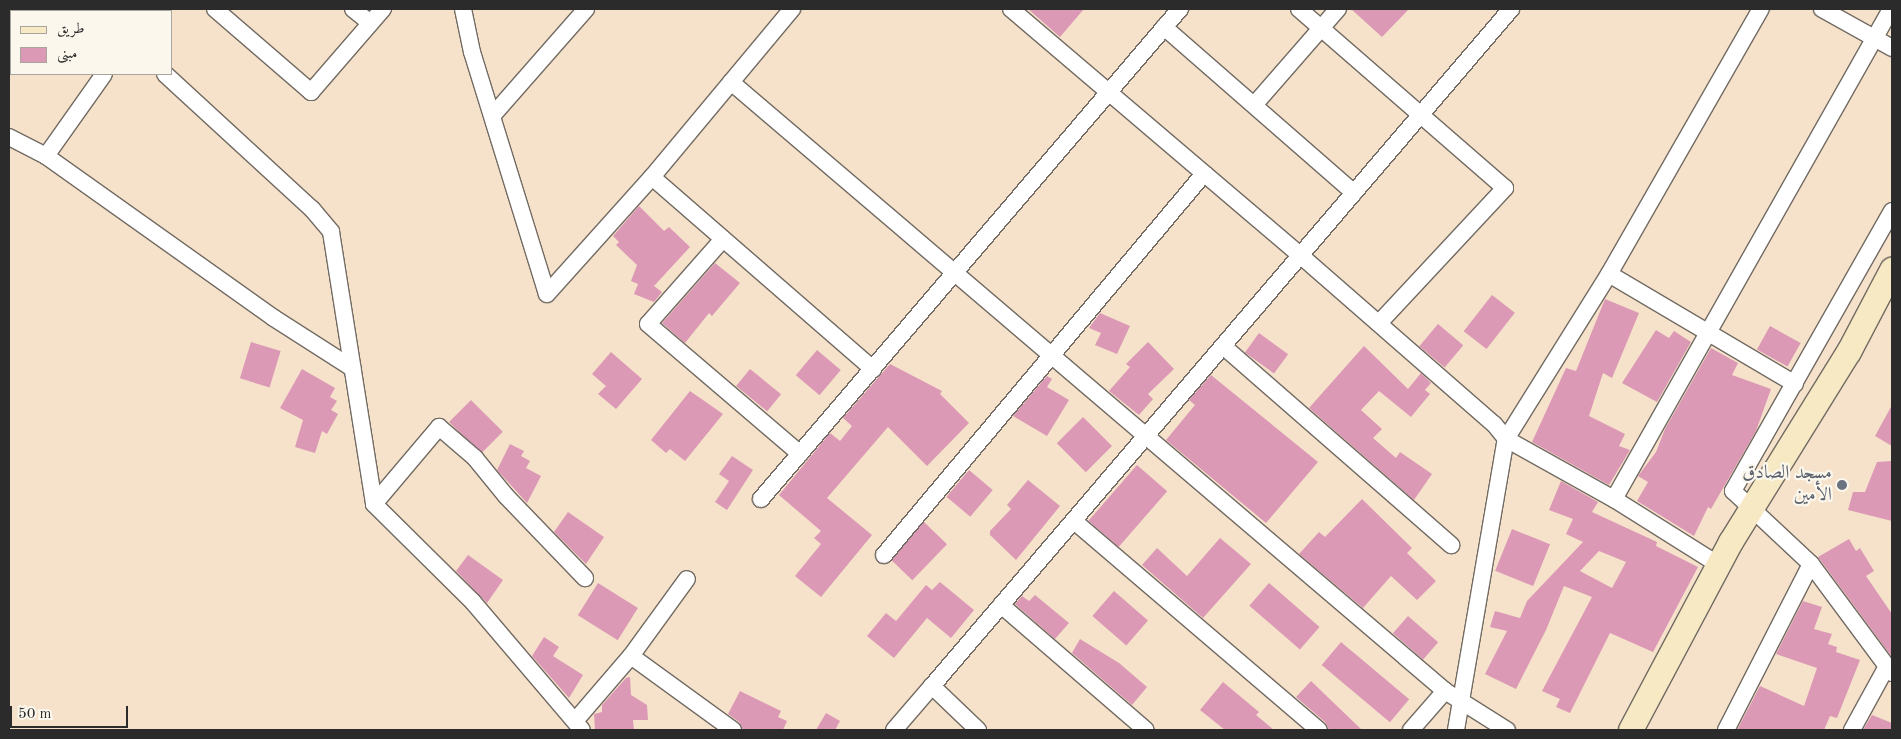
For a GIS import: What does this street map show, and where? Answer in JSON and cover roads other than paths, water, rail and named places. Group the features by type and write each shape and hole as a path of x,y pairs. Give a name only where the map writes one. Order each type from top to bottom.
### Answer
{"street":[{"path":"215,9 311,92 383,9"},
{"path":"353,9 370,23"},
{"path":"463,9 472,52 547,294 652,177 792,9"},
{"path":"493,115 586,9"},
{"path":"761,499 1180,9"},
{"path":"1299,9 1505,188 1379,323"},
{"path":"1256,104 1338,9"},
{"path":"894,730 1511,9"},
{"path":"1456,730 1506,438 1609,274 1761,9"},
{"path":"1822,9 1892,48"},
{"path":"1614,499 1891,9"},
{"path":"1022,12 1109,93 1379,323 1494,424 1506,438 1614,499 1719,565"},
{"path":"1164,27 1256,104 1354,193"},
{"path":"46,156 103,75"},
{"path":"166,75 312,209 331,232 374,504 473,602 578,726 687,579"},
{"path":"731,82 954,275 1445,691 1460,703 1507,730"},
{"path":"9,138 46,156 274,318 352,368"},
{"path":"884,555 1049,355 1204,173"},
{"path":"652,177 873,369"},
{"path":"1852,730 1890,670 1811,564 1733,491 1892,211"},
{"path":"723,239 648,324 800,454"},
{"path":"1631,730 1719,565 1752,508 1849,352 1892,270"},
{"path":"1609,274 1795,384"},
{"path":"1222,346 1451,544"},
{"path":"374,504 439,427 475,458 506,496 585,578"},
{"path":"1074,521 1319,730"},
{"path":"1726,730 1811,564"},
{"path":"1001,605 1146,730"},
{"path":"631,656 733,730"},
{"path":"932,686 978,730"},
{"path":"1411,730 1445,691"}],"place":[{"name":"مسجد الصادق الأمين","path":"1842,485"}]}
